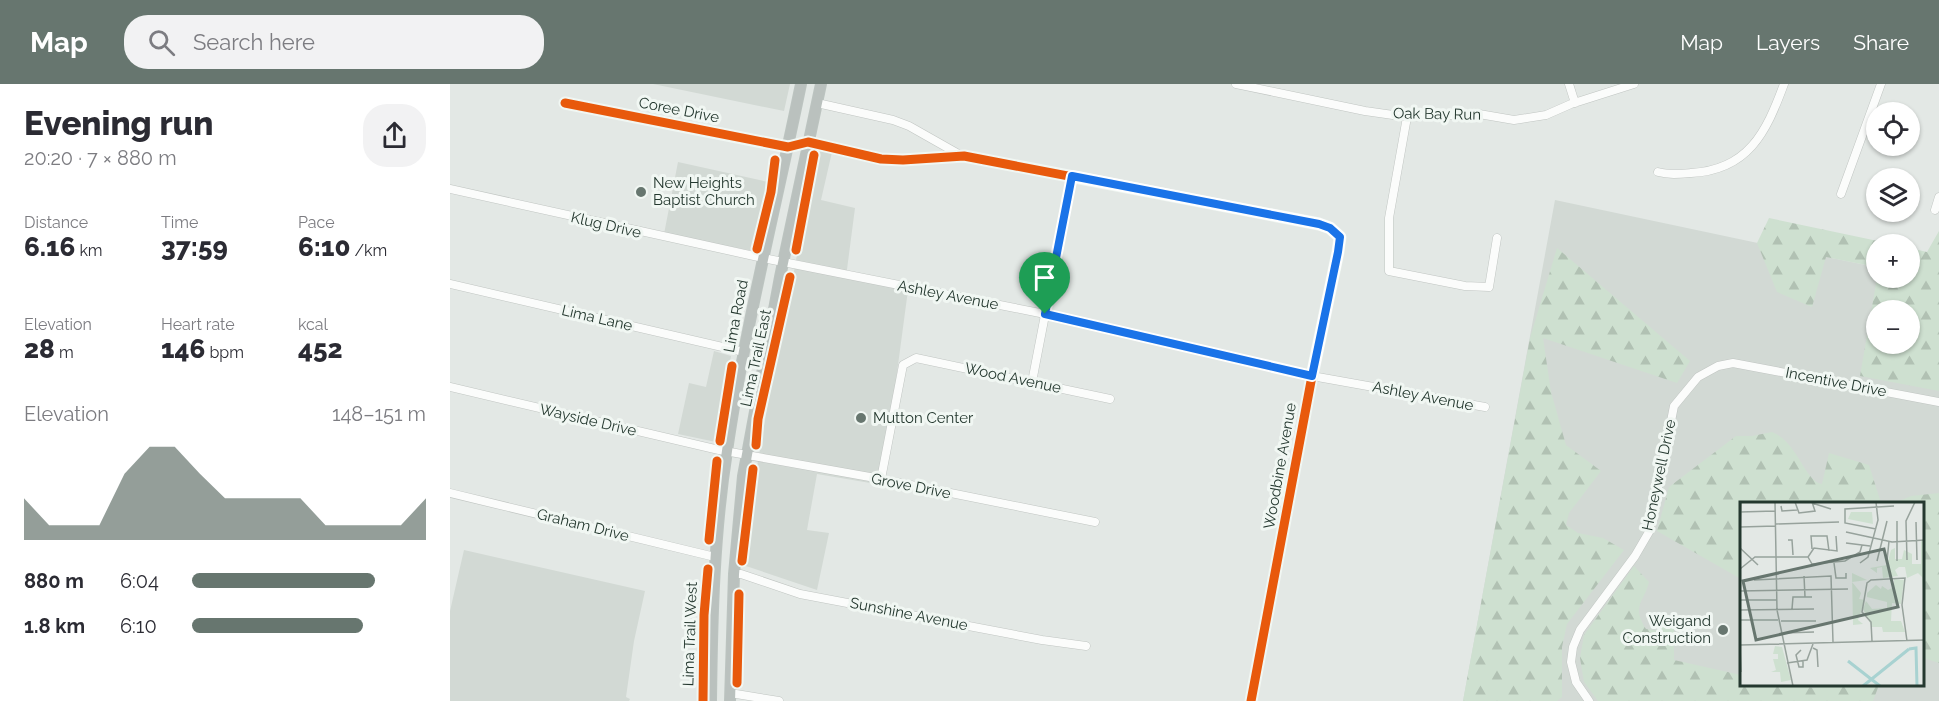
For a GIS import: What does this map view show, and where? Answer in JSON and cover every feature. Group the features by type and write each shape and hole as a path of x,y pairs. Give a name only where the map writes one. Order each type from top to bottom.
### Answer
{"highway":[{"name":"Lima Road","path":"711,701 715,556 726,452 763,258 801,84"},
{"path":"730,697 734,574 743,476 783,262 820,84"}],"street":[{"name":"Oak Bay Run","path":"1236,84 1365,111 1407,117 1479,114 1514,120 1546,115 1634,84"},
{"path":"1569,84 1575,103"},
{"path":"1658,172 1668,175 1709,172 1739,160 1761,135 1784,84"},
{"path":"1840,194 1881,84"},
{"name":"Coree Drive","path":"565,103 788,147"},
{"path":"817,103 893,120 909,126 964,156"},
{"path":"1407,117 1389,218 1389,271 1465,286 1489,287 1497,238"},
{"path":"788,147 808,142 881,159 964,156 1072,176 1032,382"},
{"name":"Woodbine Avenue","path":"1072,176 1319,224 1330,228 1340,237 1251,701"},
{"name":"Klug Drive","path":"450,189 763,258"},
{"path":"1935,210 1939,196"},
{"name":"Ashley Avenue","path":"763,258 1045,314 1312,376 1485,407"},
{"name":"Lima Lane","path":"450,284 744,352"},
{"name":"Wood Avenue","path":"881,479 903,365 916,358 1110,399"},
{"name":"Incentive Drive","path":"1733,363 1939,402"},
{"name":"Honeywell Drive","path":"1588,701 1576,682 1570,662 1574,647 1580,630 1635,556 1649,532 1674,406 1698,377 1718,366 1733,363"},
{"name":"Wayside Drive","path":"450,387 726,452"},
{"name":"Grove Drive","path":"726,452 881,479 1095,522"},
{"name":"Graham Drive","path":"450,493 715,556"},
{"name":"Sunshine Avenue","path":"734,574 741,574 800,594 1041,640 1086,646"},
{"path":"730,697 779,701"}],"shaded area":[{"path":"653,84 790,84 784,111"},
{"path":"816,148 832,152 821,200 855,208 846,277 908,290 882,485 817,474 807,530 829,533 817,590 743,565 773,374"},
{"path":"678,162 768,182 754,251 664,234"},
{"path":"1555,200 1866,265 1866,288 1920,288 1920,279 1939,279 1939,701 1463,701"},
{"path":"714,351 731,356 716,442 678,434 689,383 706,387"},
{"path":"464,550 645,591 634,641 626,697 630,699 629,701 450,701 450,611"}],"green space":[{"path":"1769,218 1866,239 1866,265 1826,257 1812,307 1777,292 1757,243"},
{"path":"1939,231 1939,391 1860,376 1866,341 1866,354 1920,354 1920,300 1873,300 1875,288 1920,288 1920,250 1927,252"},
{"path":"1557,248 1690,361 1677,383 1543,338 1551,392 1566,445 1601,471 1569,513 1566,525 1578,533 1603,538 1624,550 1567,624 1562,647 1562,697 1557,701 1463,701 1530,338"},
{"path":"1772,432 1781,437 1810,476 1822,484 1829,453 1869,465 1881,502 1740,502 1740,578 1657,531 1669,487 1736,436"},
{"path":"1939,493 1939,663 1924,658 1924,502 1897,502 1911,496"},
{"path":"1634,566 1649,582 1639,609 1646,629 1659,631 1668,619 1674,620 1674,660 1740,675 1740,686 1814,688 1879,686 1873,701 1598,701 1584,682 1580,658 1584,635"}],"cycle path":[{"path":"565,103 788,147 808,142 881,159 964,156 1319,224 1330,228 1340,237 1338,252 1312,376 1251,701"},
{"path":"796,250 814,155"},
{"path":"757,249 771,192 775,160"},
{"name":"Lima Trail East","path":"756,445 758,419 790,277"},
{"name":"Lima Trail East","path":"720,441 732,366"},
{"path":"709,540 717,461"},
{"path":"742,561 753,469"},
{"name":"Lima Trail West","path":"703,701 704,615 708,569"},
{"path":"737,683 739,594"}],"place":[{"name":"New Heights Baptist Church","path":"641,192"},
{"name":"Mutton Center","path":"861,418"},
{"name":"Weigand Construction","path":"1723,630"}],"route":[{"path":"1072,176 1319,224 1330,228 1340,237 1312,376 1045,314 1072,176"}]}
